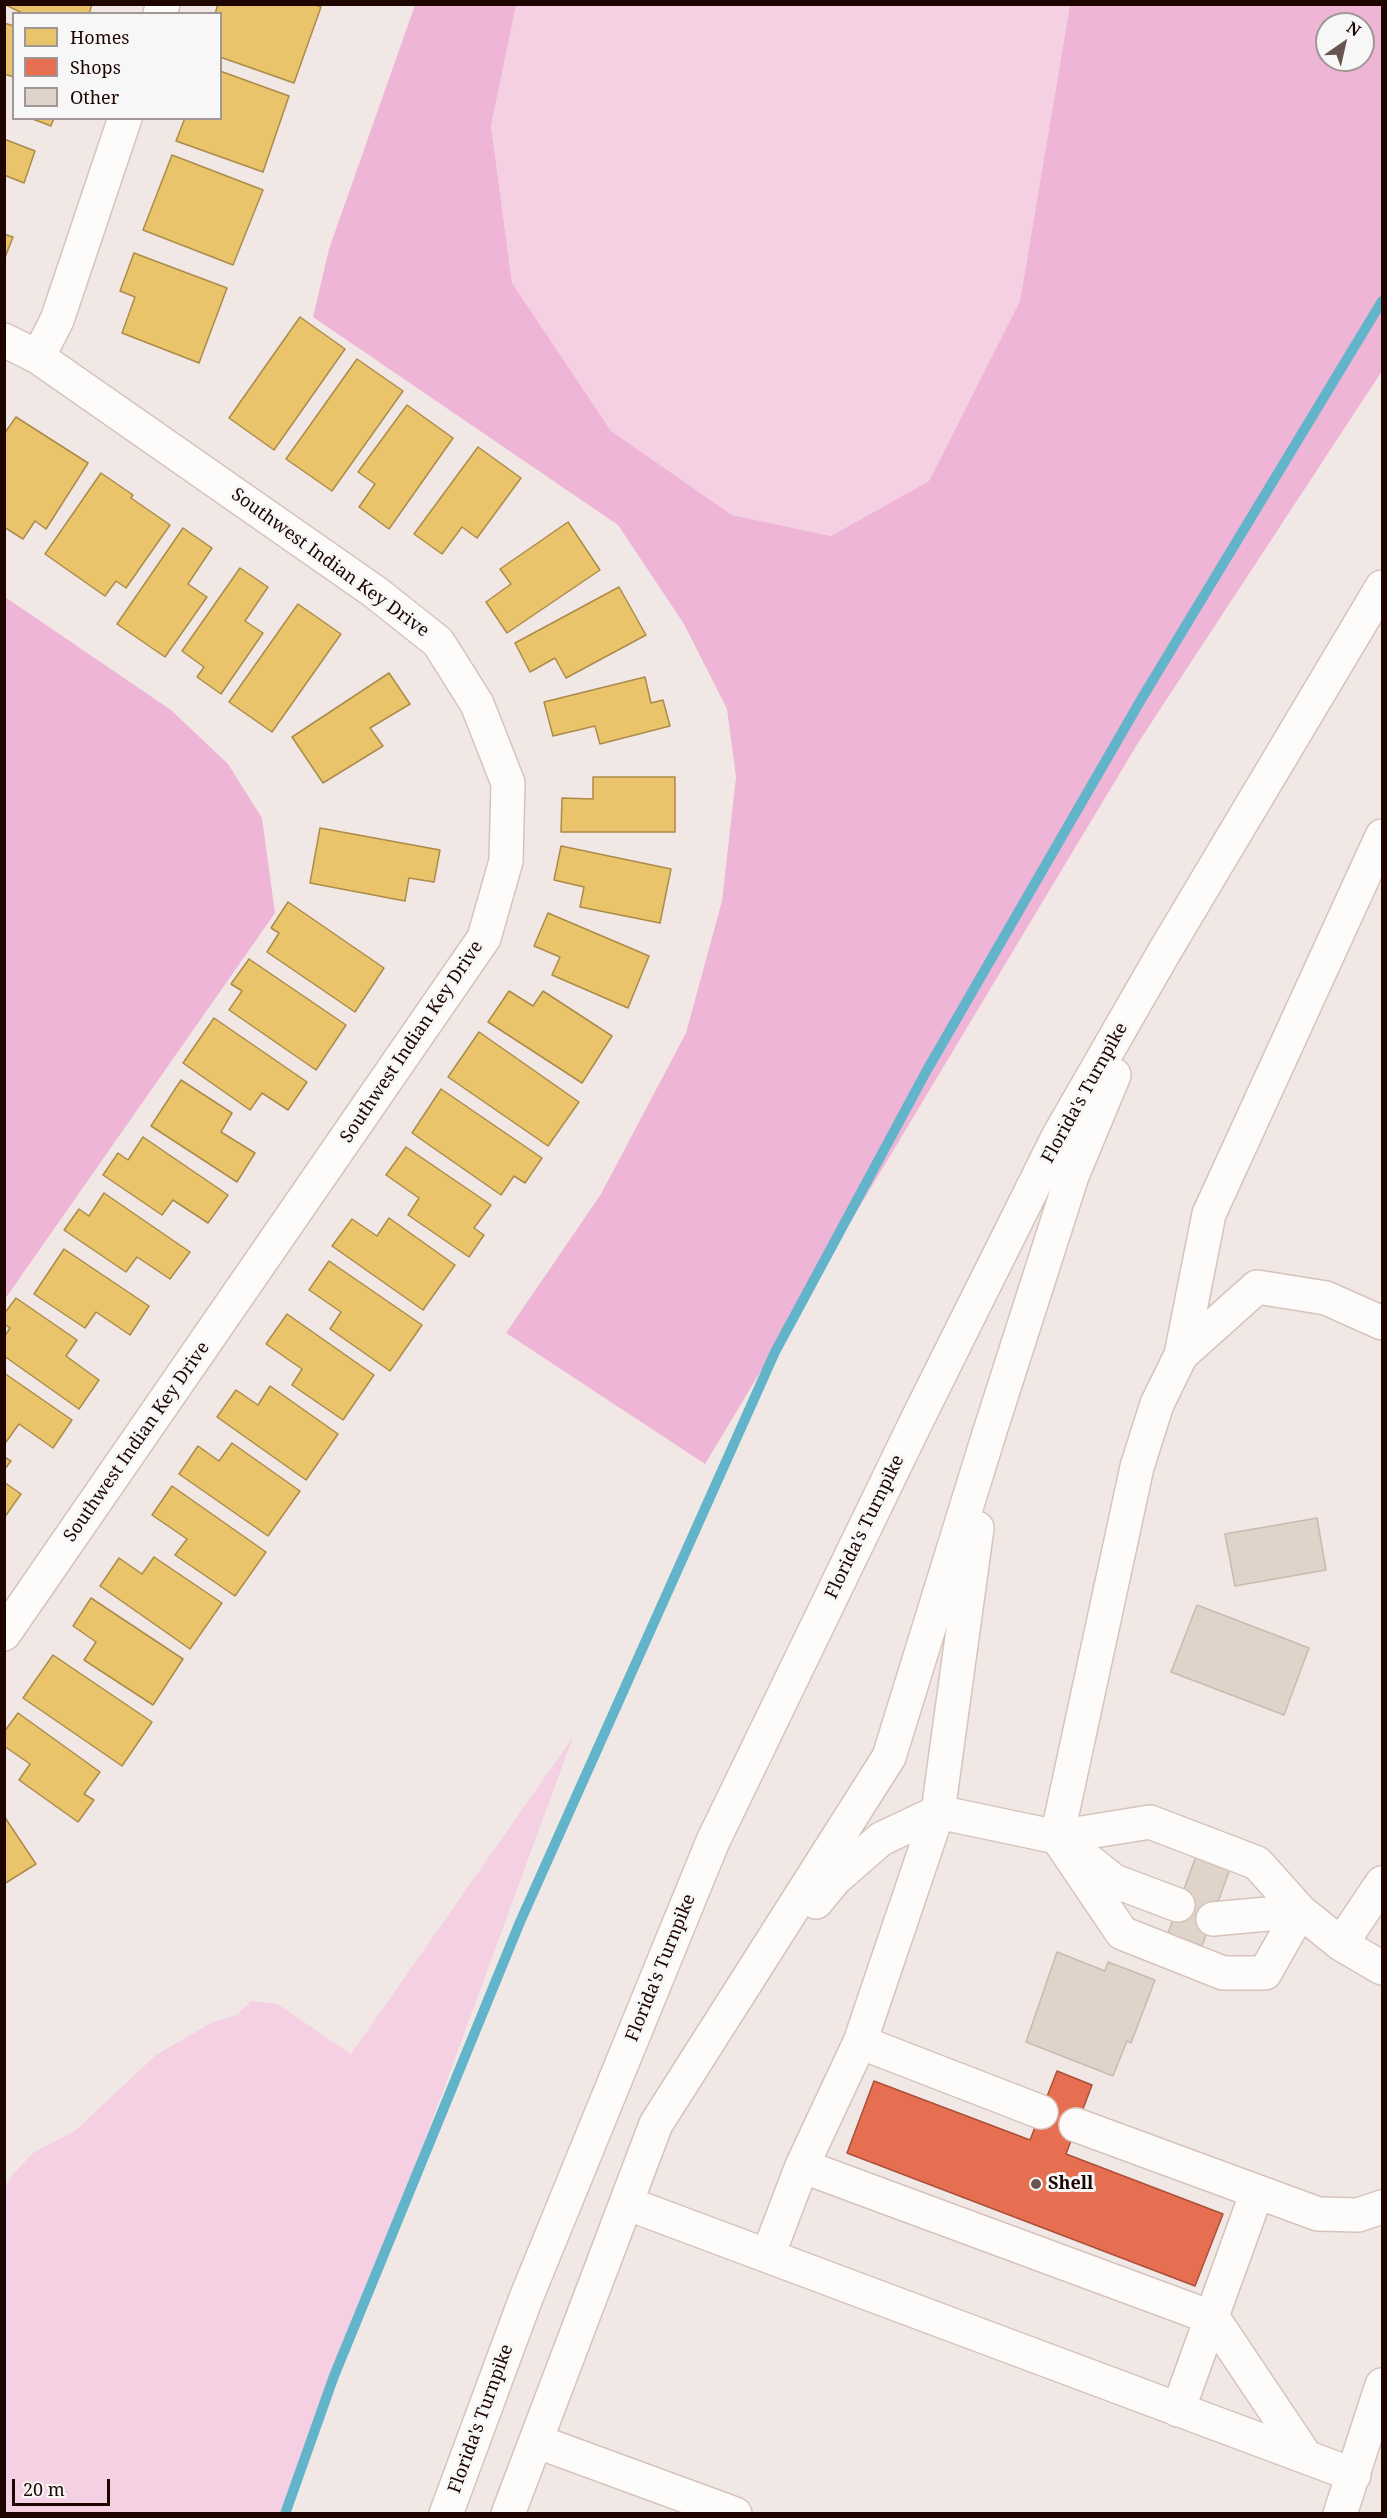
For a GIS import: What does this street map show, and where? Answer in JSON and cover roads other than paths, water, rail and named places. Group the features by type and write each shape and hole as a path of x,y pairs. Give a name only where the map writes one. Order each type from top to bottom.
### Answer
{"main road":[{"path":"38,357 57,320 124,120"},
{"name":"Southwest Indian Key Drive","path":"4,340 38,357 375,592 438,642 477,704 508,783 506,861 484,938 4,1634"},
{"name":"Florida's Turnpike","path":"446,2514 526,2298 713,1841 917,1420 1058,1137 1166,949 1383,587"},
{"path":"1300,1911 1265,1973 1222,1973 1122,1933 1057,1837 1137,1467 1157,1404 1181,1355 1209,1214 1383,836"},
{"path":"508,2514 656,2124 889,1757 1072,1176 1166,949"},
{"path":"1181,1355 1257,1287 1326,1298 1383,1323"},
{"path":"768,2255 802,2166 860,2042 938,1812 989,1434"},
{"path":"742,1991 835,1879 881,1839 938,1812 1057,1837 1150,1822 1257,1863 1300,1911 1341,1944 1383,1968"},
{"path":"1057,1837 1114,1881 1178,1905"},
{"path":"1341,1944 1383,1883"},
{"path":"1213,1919 1300,1911"},
{"path":"860,2042 1041,2112"},
{"path":"1076,2125 1318,2214 1358,2215 1383,2207"},
{"path":"802,2166 1213,2318 1306,2457"},
{"path":"1178,2410 1257,2192"},
{"path":"626,2203 1354,2475"},
{"path":"1340,2514 1383,2385"},
{"path":"536,2441 735,2514"}],"waterway":[{"path":"285,2514 334,2376 520,1922 775,1352 927,1070 1142,698 1382,301"}],"place":[{"name":"Shell","path":"1036,2184"}]}
